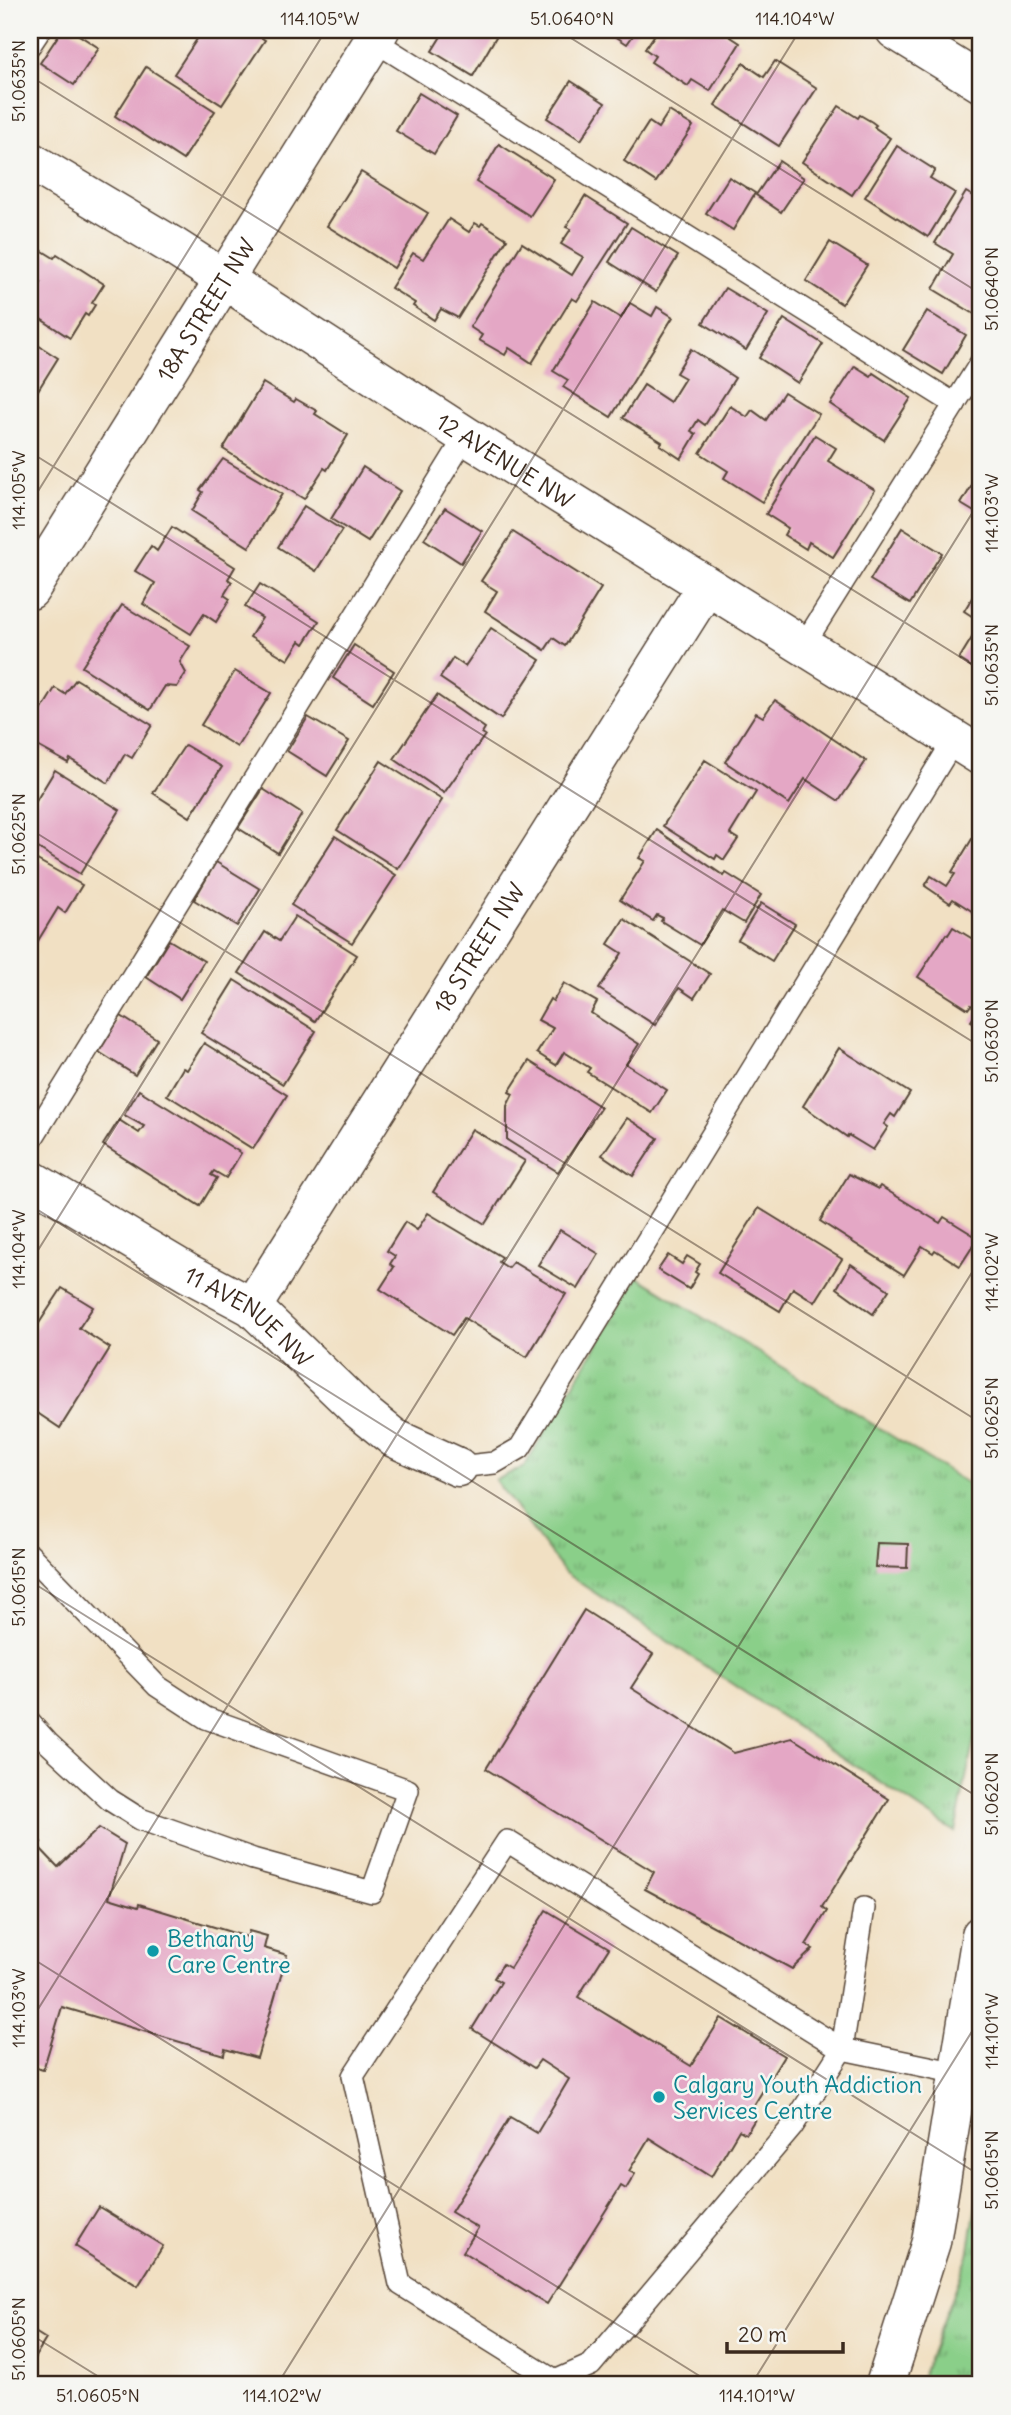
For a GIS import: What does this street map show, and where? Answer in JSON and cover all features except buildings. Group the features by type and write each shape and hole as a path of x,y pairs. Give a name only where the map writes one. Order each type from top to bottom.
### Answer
{"street":[{"path":"895,30 981,83"},
{"name":"18A STREET NW","path":"30,590 376,35"},
{"name":"12 AVENUE NW","path":"30,161 225,280 466,436 967,748"},
{"name":"18 STREET NW","path":"252,1307 706,586"},
{"name":"11 AVENUE NW","path":"30,1179 188,1273 252,1307 358,1409 394,1438 457,1467"},
{"path":"885,2385 931,2242 981,1935"}],"lane":[{"path":"30,46 40,30"},
{"path":"376,35 955,404"},
{"path":"803,646 981,362"},
{"path":"30,1142 466,436"},
{"path":"457,1467 494,1463 520,1448 967,748"},
{"path":"30,1555 157,1686 206,1718 408,1790 372,1892 253,1859 140,1819 110,1800 30,1723"},
{"path":"864,1908 842,2049 792,2127 591,2365 555,2381 400,2284 353,2076 507,1842 842,2049 958,2073"}],"green space":[{"path":"638,1277 981,1492 981,1705 955,1832 565,1573 495,1480 524,1467"},
{"path":"981,2174 981,2385 919,2385 968,2256"}],"place":[{"name":"Bethany Care Centre","path":"153,1951"},
{"name":"Calgary Youth Addiction Services Centre","path":"659,2097"}]}
